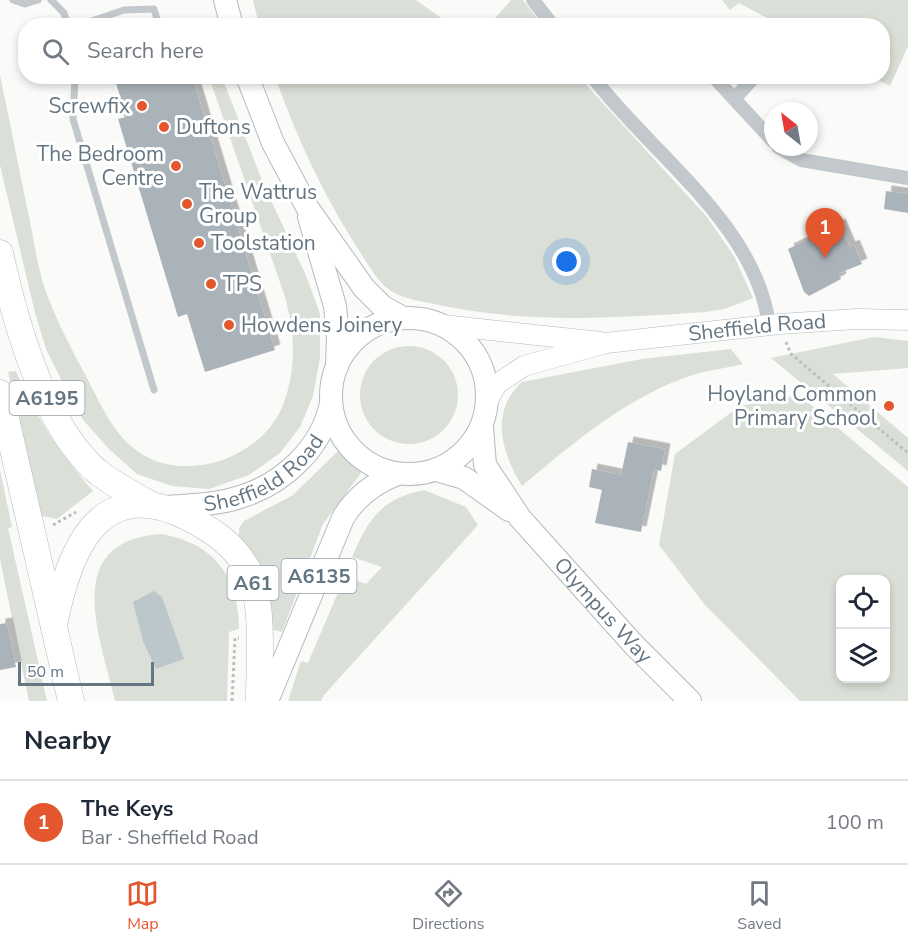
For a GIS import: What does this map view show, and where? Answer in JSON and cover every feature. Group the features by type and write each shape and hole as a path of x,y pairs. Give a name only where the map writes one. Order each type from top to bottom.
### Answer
{"highway":[{"name":"A6195","path":"0,253 27,351 59,421 85,459 99,472 159,506"},
{"name":"A6195","path":"0,393 54,625"},
{"path":"71,701 54,625 66,570 86,534 95,523 120,509 159,506"},
{"name":"A61","path":"159,506 204,525 235,549 252,581 258,638 260,701"}],"main road":[{"path":"225,0 230,18"},
{"path":"250,84 273,143 307,207 358,280 383,307 403,318"},
{"path":"307,207 335,306 338,338 337,366 331,401 337,427 352,449 372,465 397,474 417,474 436,470 463,453 482,427 488,400 485,377 477,356 456,333 443,325 421,318 403,318 385,322 361,334 351,344 337,366"},
{"name":"Sheffield Road","path":"488,400 497,384 520,368 606,343 774,324 857,319 908,320"},
{"name":"Sheffield Road","path":"443,325 606,343"},
{"name":"Sheffield Road","path":"159,506 218,503 240,497 277,480 297,464 315,443 327,421 331,401"},
{"name":"Olympus Way","path":"482,427 485,465 520,518 634,645 690,701"},
{"name":"Olympus Way","path":"436,470 464,478 520,518"},
{"name":"A6135","path":"267,701 343,518 352,504 365,492 381,480 397,474"}],"street":[{"path":"533,0 547,18"},
{"path":"599,84 721,219 753,273 774,324"},
{"path":"720,84 764,131"},
{"path":"734,99 748,84"},
{"path":"794,156 801,160 908,178"}],"lane":[{"path":"13,0 25,4 38,0"},
{"path":"51,0 64,13 66,18"},
{"path":"100,18 124,10 154,9 157,18"},
{"path":"75,84 73,119 153,390"}],"path":[{"path":"774,324 791,354 908,453"},
{"path":"31,531 60,523 77,511"},
{"path":"232,701 235,638 258,638"}],"shaded area":[{"path":"253,0 416,0 441,18 257,18"},
{"path":"511,0 523,0 537,18 495,18"},
{"path":"722,0 908,0 908,46 890,86 886,84 890,84 890,18 767,18 739,3 730,10"},
{"path":"0,75 46,292 66,338 107,416 124,440 150,459 171,465 194,466 216,462 238,453 257,441 272,424 288,391 293,350 284,294 211,84 225,84 263,183 307,278 320,314 320,358 313,396 300,427 280,453 249,475 209,489 172,486 137,474 109,449 83,420 46,349 35,313 0,165"},
{"path":"278,84 585,84 707,217 734,256 753,298 724,309 705,312 572,318 472,311 396,294 386,288 374,273 347,231 323,189 292,122"},
{"path":"874,337 908,341 908,368 833,374 908,438 908,471 771,358"},
{"path":"409,346 428,350 444,360 454,376 458,395 454,414 444,430 428,440 409,444 390,440 374,430 364,414 360,395 364,376 374,360 390,350"},
{"path":"731,349 743,364 693,375 646,395 602,422 522,486 505,447 502,419 505,406 522,382 642,359"},
{"path":"16,371 50,434 93,491 57,519 42,516 8,372"},
{"path":"799,395 908,487 908,701 800,701 705,605 659,545 675,454 740,406"},
{"path":"339,450 353,459 361,473 323,524 282,632 269,629 239,537 239,528 244,521 293,495"},
{"path":"0,470 12,527 8,528 47,701 29,701 0,559"},
{"path":"424,490 466,507 478,525 321,701 288,701 301,661 308,663 345,576 366,584 382,567 352,557 364,531 378,512 387,505 409,494"},
{"path":"162,534 180,539 209,554 220,565 234,593 239,629 229,632 227,701 115,701 96,622 95,596 98,573 110,554 130,540"},
{"path":"154,591 162,597 184,659 156,669 143,641 133,602"}],"building":[{"path":"116,84 194,84 275,350 205,372 187,314 178,317 118,119 126,117"},
{"path":"886,191 908,194 908,213 884,209"},
{"path":"840,224 850,247 854,245 862,264 839,273 841,279 809,296 804,292 788,249"},
{"path":"628,442 665,449 661,471 654,469 641,532 595,523 602,490 589,487 592,469 621,475"},
{"path":"7,623 16,667 0,670 0,624"}],"place":[{"name":"Screwfix","path":"142,106"},
{"name":"Duftons","path":"164,127"},
{"name":"The Bedroom Centre","path":"176,166"},
{"name":"The Wattrus Group","path":"187,204"},
{"name":"Toolstation","path":"199,243"},
{"name":"The Keys","path":"825,258"},
{"name":"TPS","path":"211,284"},
{"name":"Howdens Joinery","path":"229,325"},
{"name":"Hoyland Common Primary School","path":"889,406"}]}
